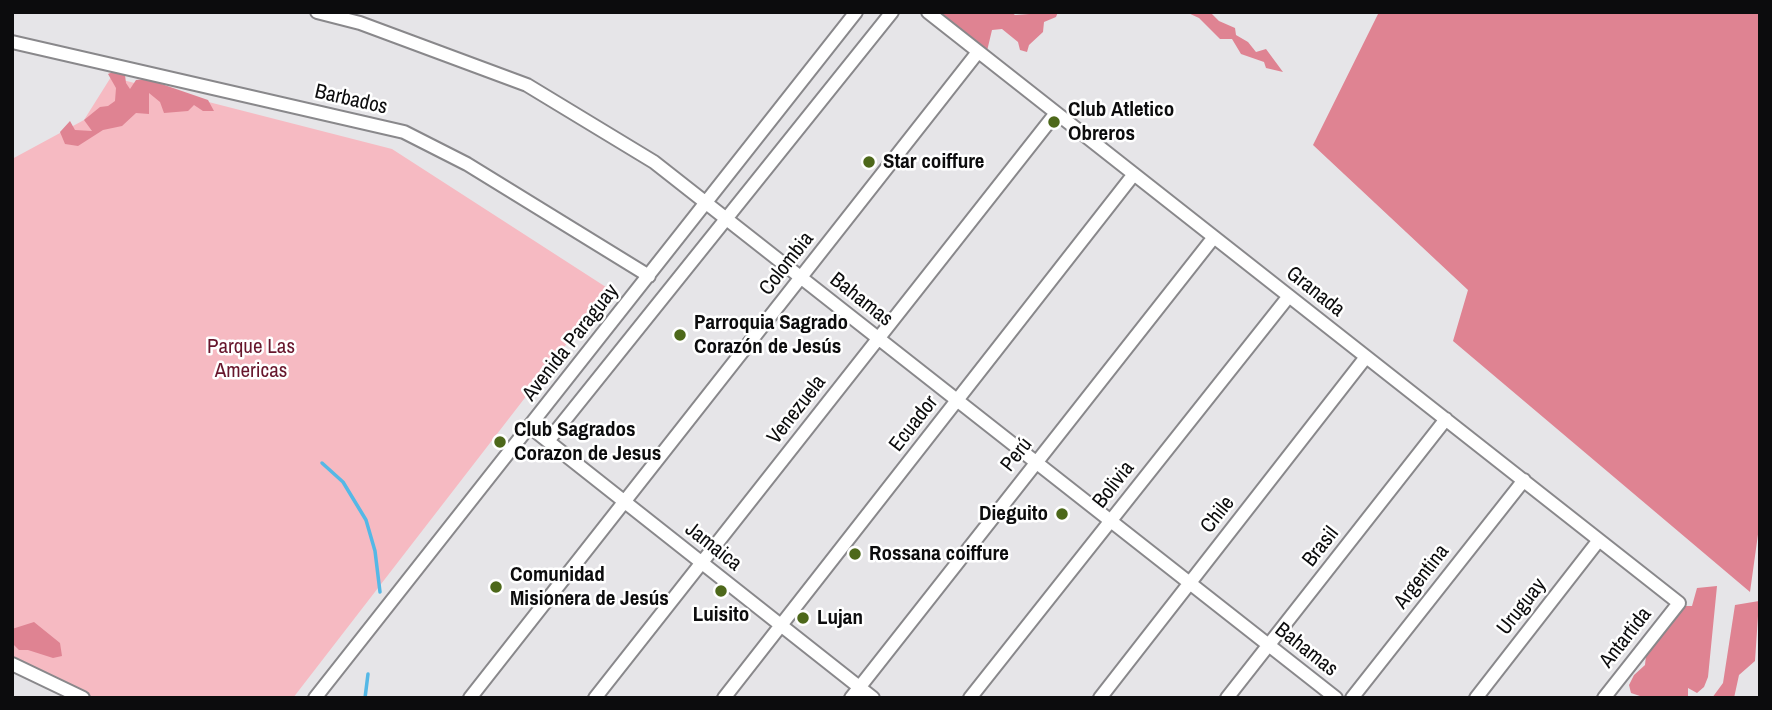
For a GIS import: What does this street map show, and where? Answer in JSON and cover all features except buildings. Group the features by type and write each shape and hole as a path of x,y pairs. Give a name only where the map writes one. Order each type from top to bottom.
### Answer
{"street":[{"name":"Bahamas","path":"317,12 360,23 527,85 654,162 1336,698"},
{"name":"Avenida Paraguay","path":"314,698 856,12"},
{"path":"548,442 892,12"},
{"name":"Granada","path":"928,12 1679,603"},
{"name":"Barbados","path":"12,42 404,132 467,164 649,276"},
{"name":"Colombia","path":"470,698 978,52"},
{"name":"Venezuela","path":"595,698 1056,113"},
{"name":"Ecuador","path":"724,698 1134,174"},
{"name":"Perú","path":"856,693 1214,237"},
{"name":"Bolivia","path":"970,698 1289,296"},
{"name":"Chile","path":"1100,698 1366,357"},
{"name":"Brasil","path":"1227,698 1446,419"},
{"name":"Jamaica","path":"530,427 781,625 856,693 873,698"},
{"name":"Argentina","path":"1352,698 1524,480"},
{"name":"Uruguay","path":"1476,698 1599,540"},
{"name":"Antartida","path":"1604,698 1679,603"},
{"path":"12,664 83,698"}],"green space":[{"name":"Parque Las Americas","path":"111,77 392,149 609,289 293,698 91,698 12,657 12,159 84,120"}],"shaded area":[{"path":"936,12 1011,12 1015,15 1058,12 1056,17 1044,22 1043,32 1029,45 1027,52 1020,50 1018,42 1002,29 992,30 987,51"},
{"path":"1186,12 1210,12 1219,21 1235,28 1236,35 1248,42 1256,52 1266,49 1283,72 1266,68 1264,62 1241,54 1232,39 1220,39 1199,18"},
{"path":"1379,12 1760,12 1760,520 1750,592 1453,341 1468,290 1313,145"},
{"path":"124,67 126,83 130,89 136,80 147,79 208,100 214,111 203,111 194,105 188,111 164,113 160,102 149,93 149,114 136,113 122,126 103,130 78,146 65,144 60,132 70,121 75,130 92,131 84,120 100,107 115,101 116,88 108,74"},
{"path":"1717,586 1708,677 1704,687 1697,693 1688,688 1688,698 1646,698 1631,693 1629,685 1634,675 1645,665 1647,645 1662,626 1673,623 1673,618 1682,606 1692,606 1697,588"},
{"path":"1759,601 1755,661 1739,675 1734,698 1712,698 1723,683 1735,605"},
{"path":"34,622 60,643 62,656 53,658 19,650 12,643 12,629"}],"waterway":[{"path":"322,463 343,482 366,520 375,551 380,592"},
{"path":"365,698 368,674"}],"place":[{"name":"Club Atletico Obreros","path":"1054,122"},
{"name":"Star coiffure","path":"869,162"},
{"name":"Parroquia Sagrado Corazón de Jesús","path":"680,335"},
{"name":"Club Sagrados Corazon de Jesus","path":"500,442"},
{"name":"Dieguito","path":"1062,514"},
{"name":"Rossana coiffure","path":"855,554"},
{"name":"Comunidad Misionera de Jesús","path":"496,587"},
{"name":"Luisito","path":"721,591"},
{"name":"Lujan","path":"803,618"}]}
